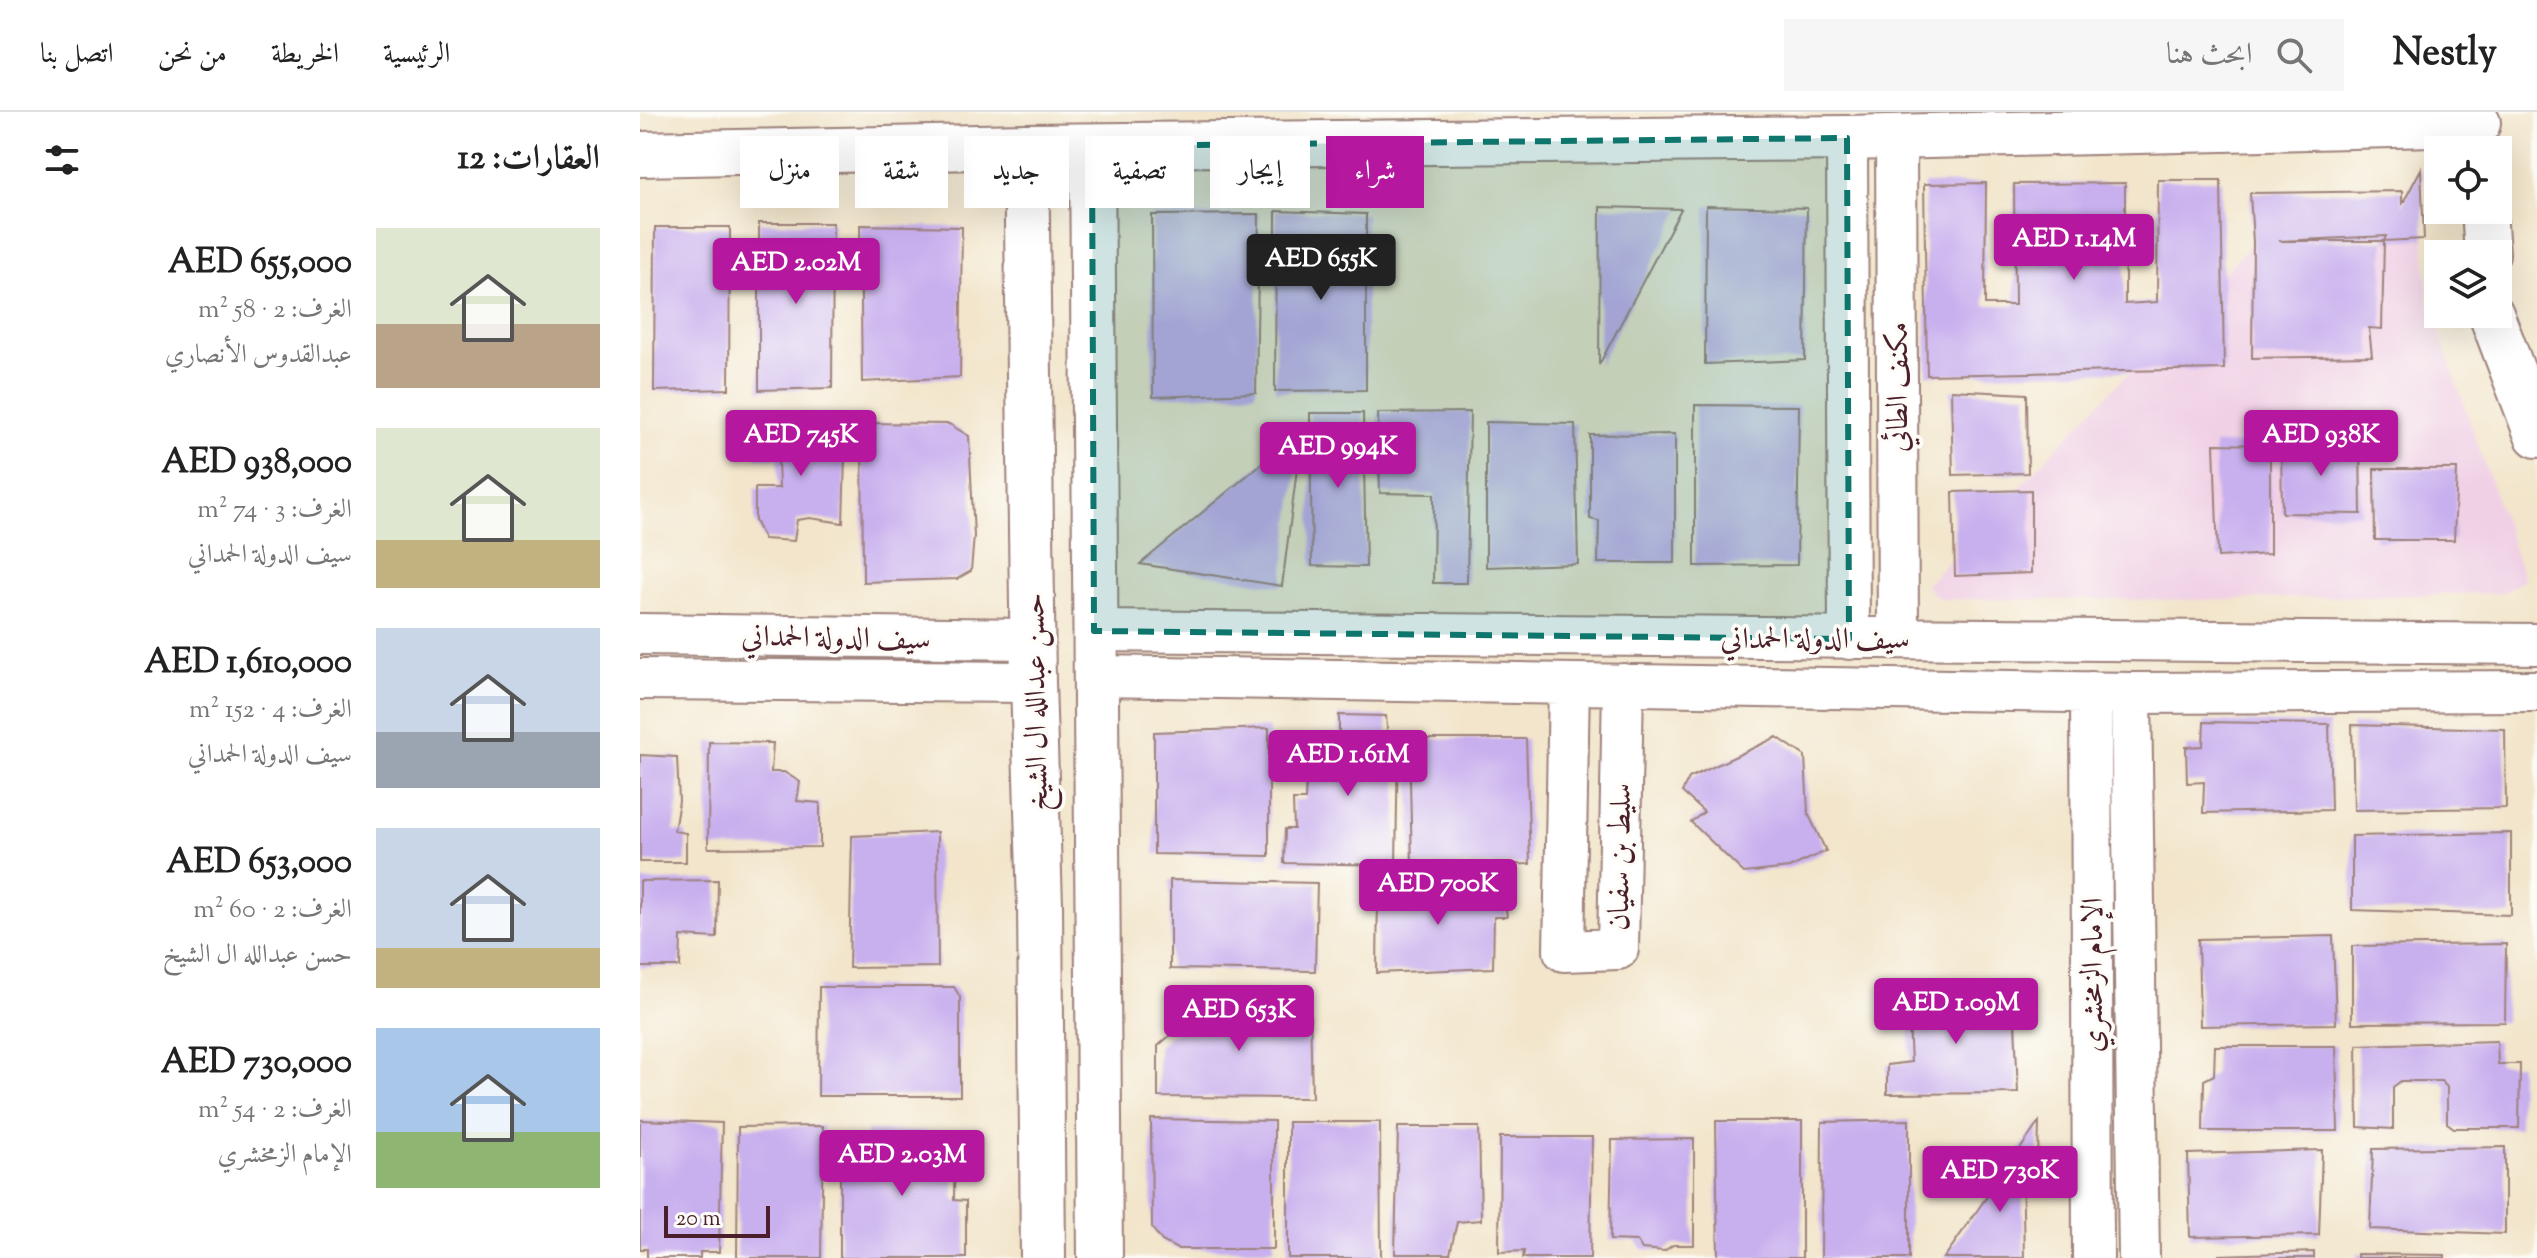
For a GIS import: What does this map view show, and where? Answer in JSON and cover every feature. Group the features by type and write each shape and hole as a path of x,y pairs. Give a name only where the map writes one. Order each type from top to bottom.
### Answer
{"street":[{"path":"1194,145 2479,128"},
{"name":"مكنف الطائي","path":"1896,136 1898,637"},
{"name":"مكنف الطائي","path":"1847,138 1849,639"},
{"path":"640,154 964,147"},
{"name":"حسن عبدالله ال الشيخ","path":"1027,208 1033,682 1040,905 1043,1258"},
{"name":"حسن عبدالله ال الشيخ","path":"1092,208 1100,1258"},
{"path":"2496,328 2537,435"},
{"name":"سيف الدولة الحمداني","path":"1094,631 2537,644"},
{"name":"سيف الدولة الحمداني","path":"640,634 1033,639"},
{"name":"سيف الدولة الحمداني","path":"1096,676 2131,693 2537,691"},
{"name":"سيف الدولة الحمداني","path":"640,679 1033,682"},
{"name":"سليط بن سفيان","path":"1569,684 1564,951 1618,949 1623,684"},
{"name":"الإمام الزمخشري","path":"2091,692 2093,1258"},
{"name":"الإمام الزمخشري","path":"2131,693 2139,1258"},
{"path":"1040,905 1097,898"}],"highlighted area":[{"path":"1847,138 1849,639 1094,631 1092,146"}],"shaded area":[{"path":"2424,239 2424,328 2438,328 2524,579 2503,593 2212,600 1941,599 1925,586 2253,242"}],"building":[{"path":"2421,169 2424,239 2384,241 2382,329 2369,328 2372,356 2252,358 2253,242 2250,193 2402,191 2402,205","holes":["2386,236 2384,241 2279,241"]},
{"path":"2158,180 2221,180 2224,369 1927,375 1924,184 1986,183 1985,305 2015,305 2014,184 2125,183 2125,304 2157,302"},
{"path":"1706,206 1807,208 1805,360 1705,364"},
{"path":"1600,207 1681,209 1599,365"},
{"path":"1276,211 1366,214 1366,390 1275,391"},
{"path":"1259,214 1256,393 1153,397 1152,215"},
{"path":"759,223 833,223 832,388 759,390"},
{"path":"860,225 962,227 960,377 862,382"},
{"path":"655,227 730,227 729,389 654,391"},
{"path":"1951,390 2027,394 2028,473 1953,475"},
{"path":"1695,405 1799,406 1797,565 1695,566"},
{"path":"1470,412 1467,583 1433,583 1434,494 1380,493 1378,413"},
{"path":"1310,413 1363,413 1366,567 1312,566"},
{"path":"1486,422 1575,424 1578,564 1486,567"},
{"path":"862,423 949,424 969,436 974,536 971,571 957,579 863,582"},
{"path":"846,424 843,523 810,518 797,520 794,541 764,539 755,521 755,488 779,488 778,458 756,458 755,428"},
{"path":"1302,430 1282,586 1140,564"},
{"path":"1675,434 1675,563 1598,563 1599,521 1590,519 1590,435"},
{"path":"2360,442 2361,514 2282,513 2281,444"},
{"path":"2214,444 2270,445 2270,554 2218,557"},
{"path":"2374,469 2457,469 2454,540 2375,540"},
{"path":"2031,490 2031,573 1955,576 1953,492"},
{"path":"1339,715 1386,716 1388,739 1398,740 1396,865 1284,863 1285,829 1294,829 1293,800 1305,800 1308,736 1339,744"},
{"path":"2204,722 2329,724 2331,810 2203,813 2204,782 2187,783 2186,747 2203,746"},
{"path":"2352,725 2505,729 2506,808 2354,810"},
{"path":"1269,728 1269,856 1154,854 1154,732"},
{"path":"1777,737 1805,756 1808,813 1826,851 1789,868 1744,873 1691,822 1704,812 1682,792 1689,778"},
{"path":"1409,739 1526,739 1530,864 1412,866"},
{"path":"709,742 773,743 771,772 784,772 800,782 797,801 820,803 820,847 708,848"},
{"path":"640,755 677,757 679,801 674,831 686,833 686,862 640,862"},
{"path":"937,832 938,967 849,968 852,836"},
{"path":"2511,833 2511,915 2352,910 2352,836"},
{"path":"718,880 717,938 681,936 680,967 640,967 640,881"},
{"path":"1170,880 1317,883 1315,971 1170,969"},
{"path":"1503,883 1507,917 1494,917 1493,968 1377,973 1378,886"},
{"path":"2333,936 2336,1024 2200,1026 2198,939"},
{"path":"2506,944 2505,1022 2352,1023 2352,946"},
{"path":"819,987 954,987 960,997 960,1096 818,1096"},
{"path":"2014,998 2018,1093 1887,1094 1887,1065 1911,1062 1909,1024 1890,1027 1887,999"},
{"path":"1255,1001 1310,1006 1312,1098 1158,1097 1158,1046 1176,1030 1180,1012 1197,1014 1200,1005"},
{"path":"2497,1041 2498,1064 2520,1064 2519,1128 2454,1128 2447,1123 2447,1087 2441,1081 2401,1081 2393,1087 2393,1129 2358,1127 2357,1045"},
{"path":"2215,1046 2336,1046 2338,1131 2203,1131 2204,1080 2214,1075"},
{"path":"1151,1119 1274,1121 1274,1249 1177,1249 1162,1241 1152,1228"},
{"path":"640,1120 722,1123 719,1252 700,1252 700,1258 647,1258 647,1249 640,1249"},
{"path":"1909,1120 1909,1258 1821,1258 1822,1122"},
{"path":"1716,1121 1802,1121 1802,1258 1718,1258"},
{"path":"1288,1122 1380,1122 1381,1258 1288,1258"},
{"path":"2039,1122 2038,1162 2022,1163 2024,1258 1944,1258"},
{"path":"823,1126 821,1258 737,1258 738,1127"},
{"path":"1398,1127 1479,1127 1481,1220 1457,1222 1450,1254 1395,1254"},
{"path":"867,1131 955,1132 954,1200 966,1201 966,1258 840,1258 840,1170 852,1171 852,1145 863,1145"},
{"path":"1500,1137 1592,1137 1590,1258 1523,1258 1524,1251 1499,1252"},
{"path":"1694,1139 1694,1245 1673,1245 1664,1251 1642,1249 1637,1241 1610,1240 1612,1140"},
{"path":"2505,1147 2505,1234 2370,1229 2373,1149"},
{"path":"2322,1150 2319,1235 2190,1237 2188,1154"},
{"path":"2314,1252 2314,1258 2219,1258 2219,1255"},
{"path":"2357,1254 2445,1255 2445,1258 2357,1258"}]}
